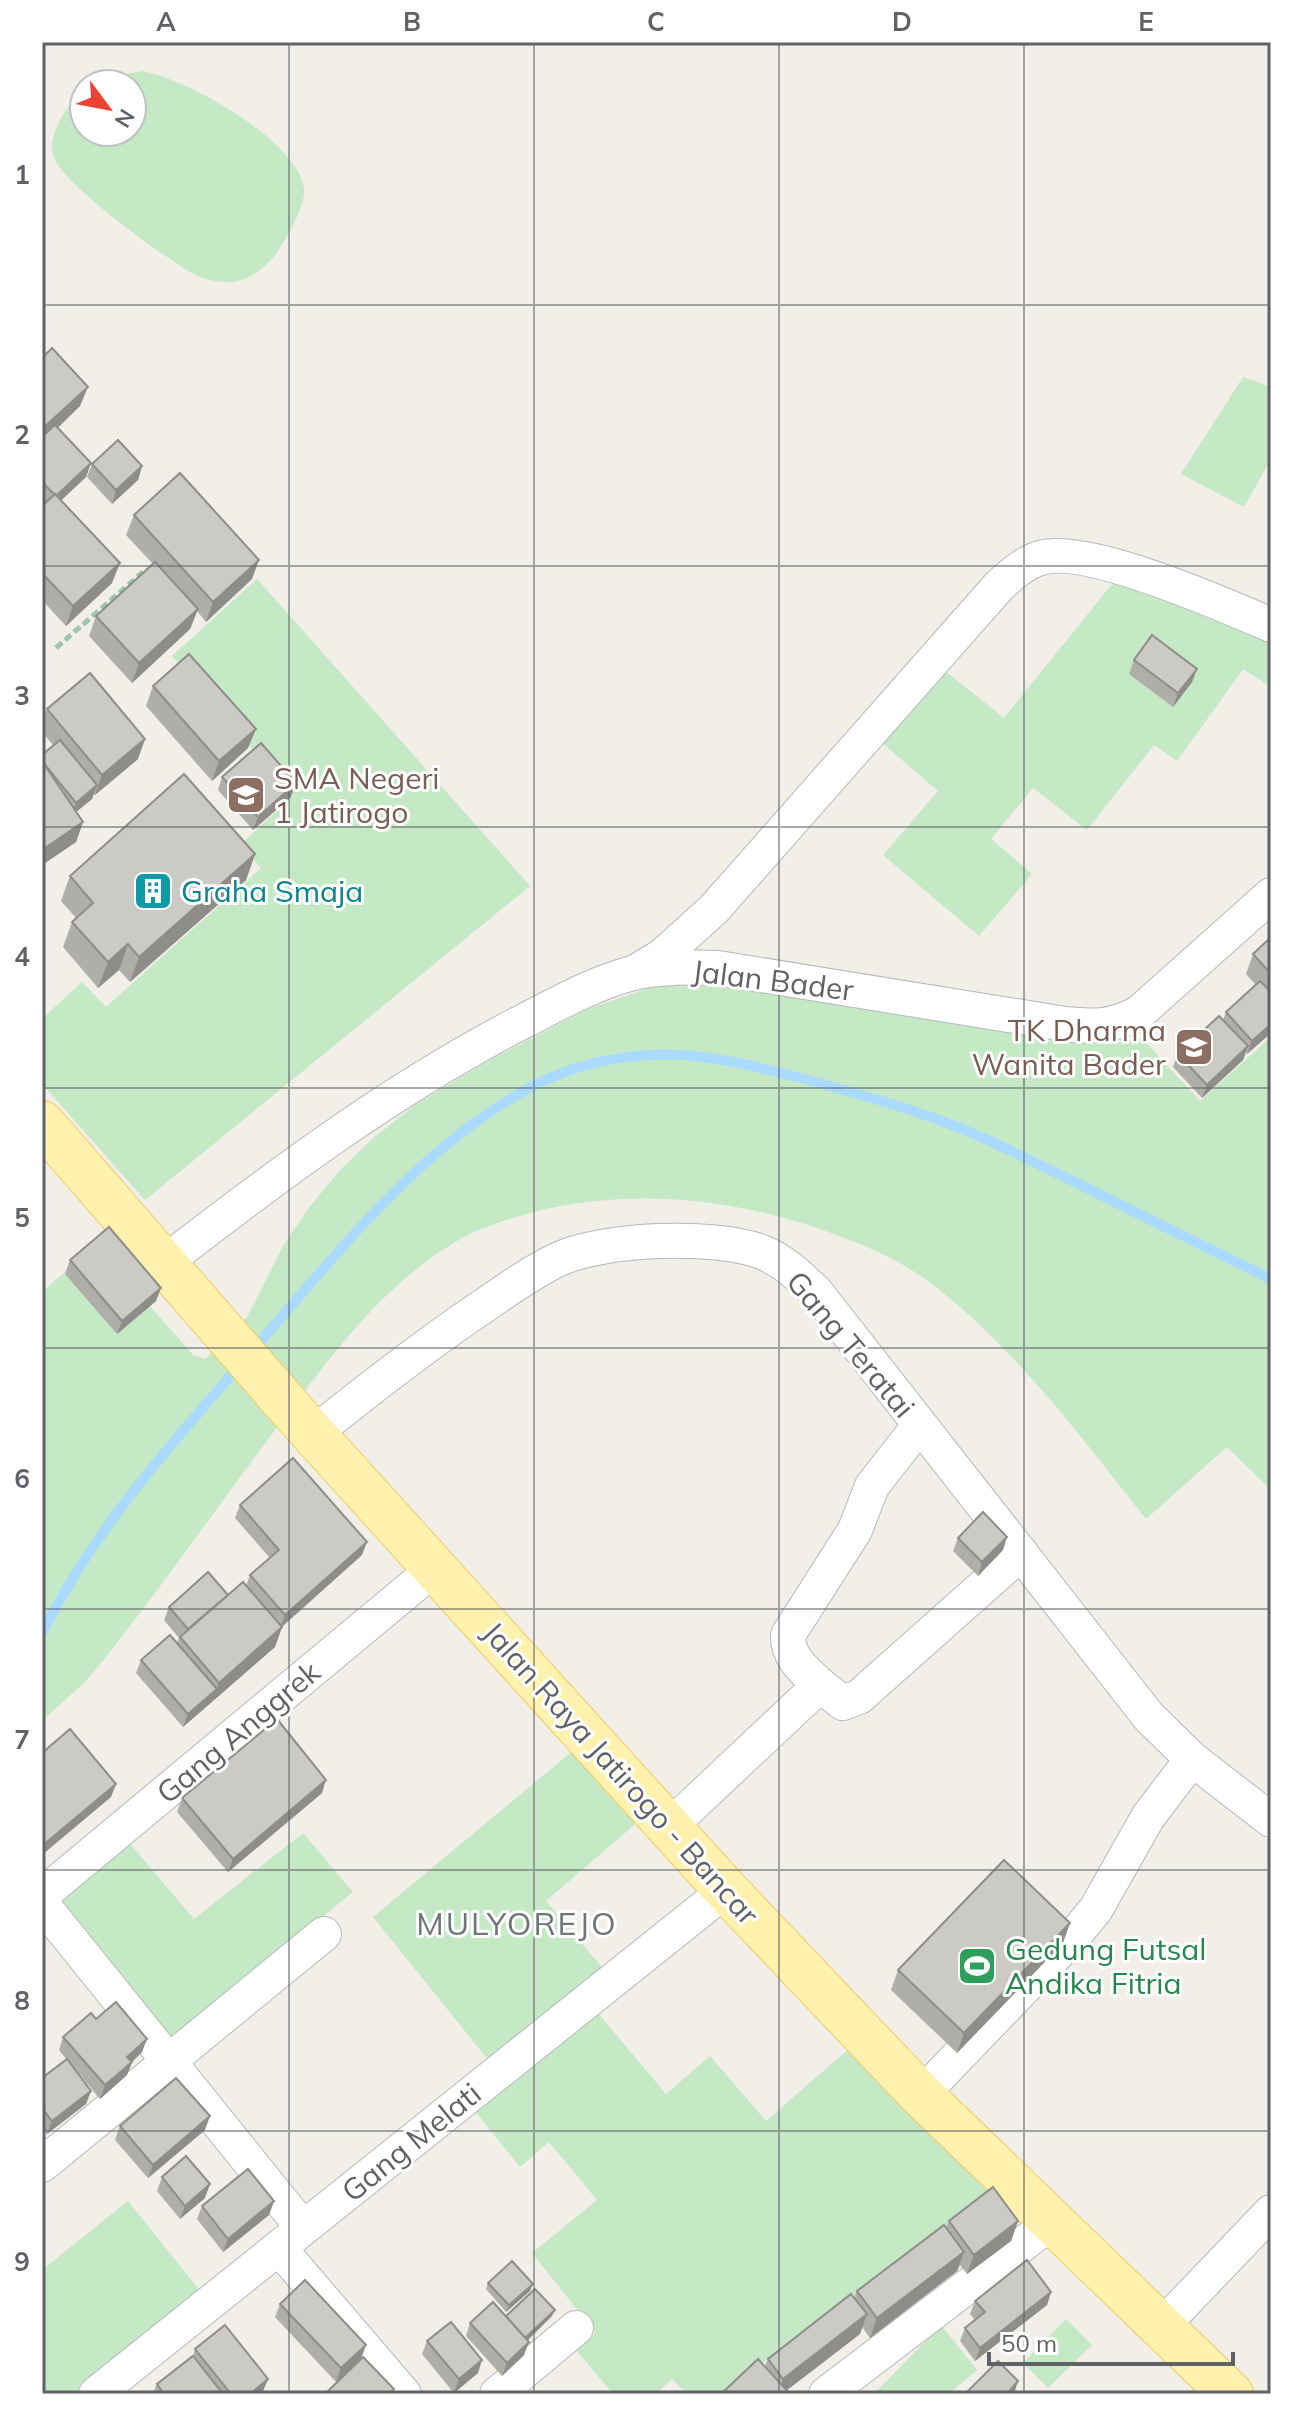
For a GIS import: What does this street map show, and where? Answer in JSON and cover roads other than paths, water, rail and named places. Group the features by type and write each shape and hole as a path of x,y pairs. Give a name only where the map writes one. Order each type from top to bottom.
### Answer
{"main road":[{"name":"Jalan Raya Jatirogo - Bancar","path":"42,1123 305,1424 726,1890 921,2095 1231,2394"}],"street":[{"path":"633,973 662,956 714,909 999,586 1030,562 1054,555 1109,564 1207,598 1271,625"},
{"name":"Jalan Bader","path":"175,1273 327,1140 431,1072 551,1007 633,973 674,968 718,968 1065,1024 1111,1025 1126,1021 1140,1012 1271,895"},
{"name":"Gang Teratai","path":"305,1424 560,1258 611,1247 689,1239 741,1246 771,1257 816,1292 1149,1717 1192,1759 1271,1820"},
{"path":"919,1426 872,1486 855,1530 788,1635 787,1646 793,1656 820,1685 843,1703 859,1697 1021,1553"},
{"name":"Gang Anggrek","path":"42,1895 435,1568"},
{"path":"669,1827 820,1685"},
{"path":"921,2095 1073,1937 1096,1909 1148,1817 1192,1759"},
{"name":"Gang Melati","path":"96,2394 726,1890"},
{"path":"42,1904 168,2062 404,2394"},
{"path":"42,2165 324,1934"},
{"path":"1160,2328 1271,2212"},
{"path":"826,2394 1052,2222"},
{"path":"497,2394 576,2328"}],"waterway":[{"path":"253,1350 348,1240 416,1171 453,1139 533,1086 560,1074 590,1064 650,1055 689,1056 747,1065 937,1119 1003,1147 1271,1279"},
{"path":"42,1633 84,1560 132,1493 240,1365"}],"place":[{"name":"SMA Negeri 1 Jatirogo","path":"246,795"},
{"name":"Graha Smaja","path":"153,891"},
{"name":"TK Dharma Wanita Bader","path":"1194,1047"},
{"name":"Gedung Futsal Andika Fitria","path":"977,1966"}],"district":[{"name":"MULYOREJO","path":"517,1923"}]}
